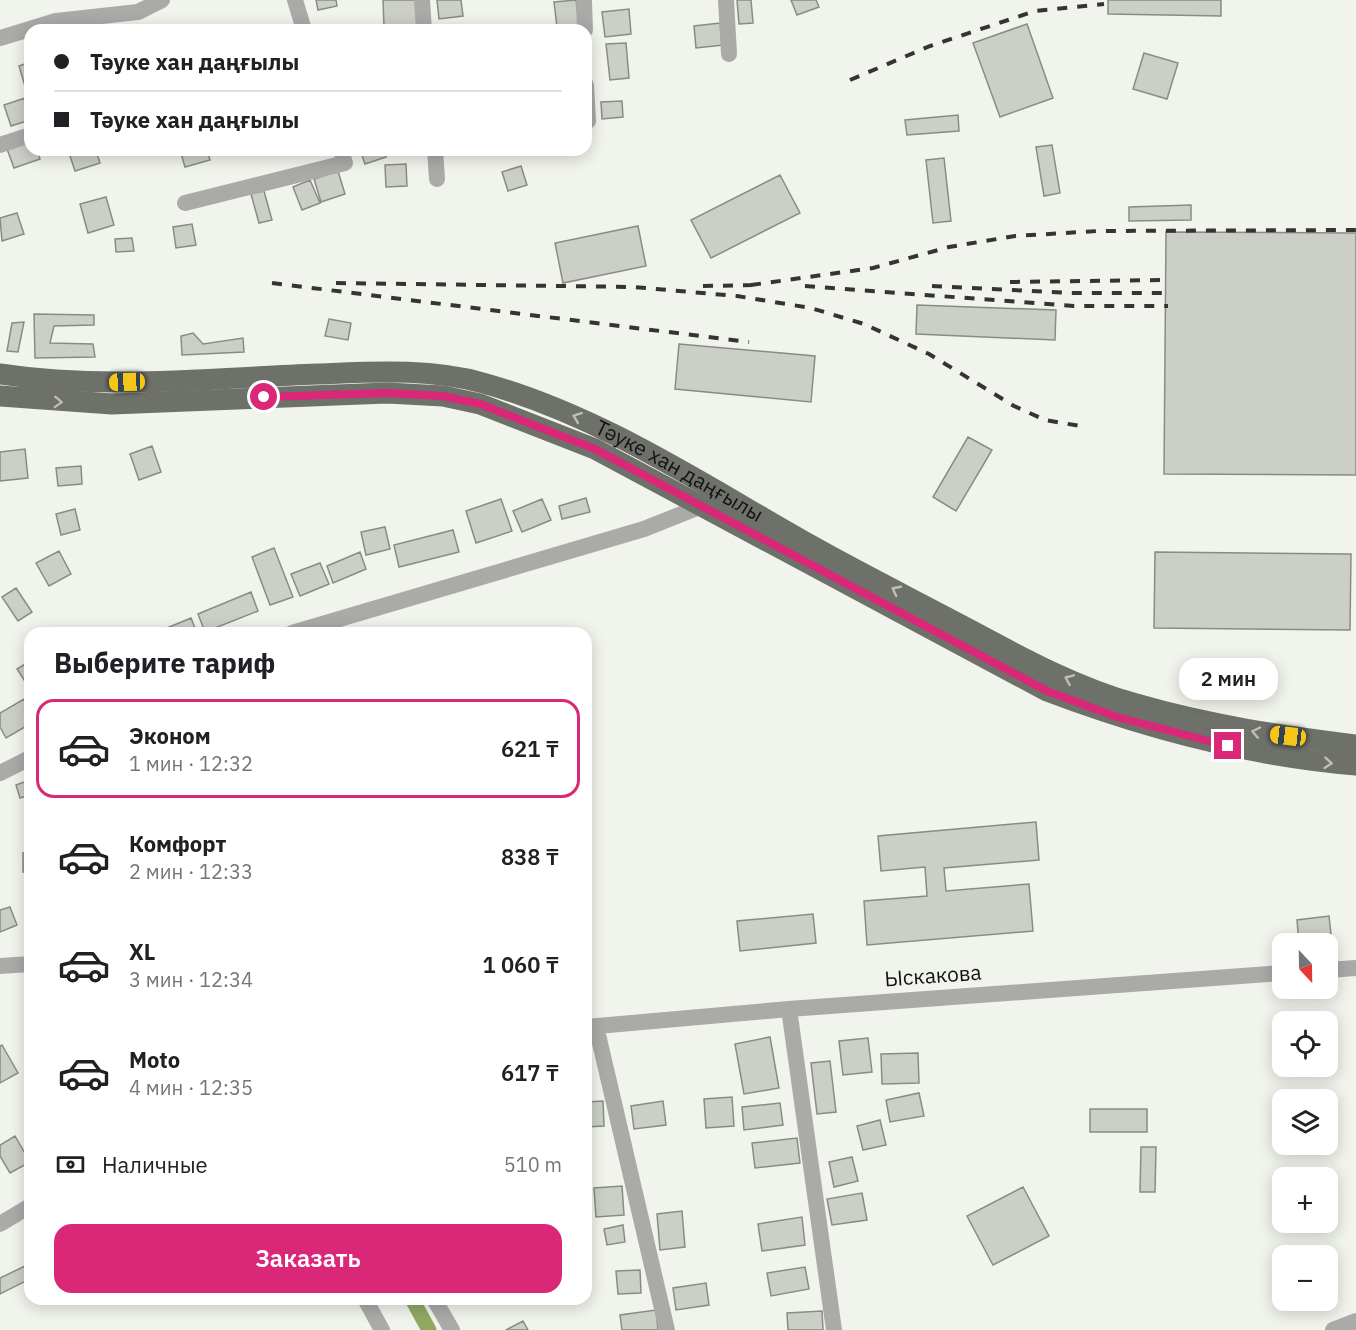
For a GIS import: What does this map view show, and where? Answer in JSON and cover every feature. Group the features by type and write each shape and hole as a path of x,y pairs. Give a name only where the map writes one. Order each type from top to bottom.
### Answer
{"main road":[{"name":"Тәуке хан даңғылы","path":"0,374 42,381 104,382 380,372 439,374 482,382 605,428 812,556 1047,691 1117,717 1207,741 1294,760 1356,765"},
{"name":"Тәуке хан даңғылы","path":"0,396 112,404 387,393 442,396 480,404 595,449 699,507 812,556 1067,678 1133,704 1265,734 1356,745"},
{"path":"595,449 605,428"}],"street":[{"path":"46,24 138,12 162,0"},
{"path":"295,0 302,24"},
{"path":"422,0 424,24"},
{"path":"584,0 585,24"},
{"path":"726,0 729,54"},
{"path":"0,38 24,31"},
{"path":"0,145 24,137"},
{"path":"185,203 345,163 343,156"},
{"path":"435,156 437,179"},
{"path":"312,627 644,529 699,507"},
{"path":"0,773 24,761"},
{"path":"0,966 24,964"},
{"path":"1338,969 1356,968"},
{"name":"Ыскакова","path":"592,1027 789,1009 1272,974"},
{"path":"789,1009 834,1330"},
{"path":"592,1031 667,1330"},
{"path":"0,1224 24,1210"},
{"path":"368,1305 382,1330"},
{"path":"437,1305 452,1330"},
{"path":"1333,1330 1356,1321"}],"building":[{"path":"316,0 336,0 337,6 318,10"},
{"path":"383,0 416,0 417,24 384,24"},
{"path":"437,0 461,0 463,16 439,19"},
{"path":"576,0 579,24 557,24 554,2"},
{"path":"737,0 751,0 753,23 739,24"},
{"path":"791,0 816,0 819,7 797,15"},
{"path":"1108,0 1221,0 1221,16 1108,14"},
{"path":"629,9 631,34 605,37 602,12"},
{"path":"720,23 723,45 696,48 694,26"},
{"path":"1027,24 1053,98 1000,117 973,43"},
{"path":"626,43 629,78 610,80 606,44"},
{"path":"1144,53 1178,63 1167,99 1133,89"},
{"path":"24,64 24,83 19,66"},
{"path":"24,98 24,122 11,126 4,105"},
{"path":"622,101 623,117 602,119 601,102"},
{"path":"958,115 959,131 907,135 905,120"},
{"path":"24,144 24,156 39,156 40,159 14,168 7,149"},
{"path":"1052,145 1060,193 1044,196 1036,147"},
{"path":"70,156 98,156 100,163 75,171"},
{"path":"182,156 209,156 210,160 185,167"},
{"path":"362,156 386,157 365,164"},
{"path":"944,158 951,221 933,223 926,160"},
{"path":"406,164 407,186 386,187 385,165"},
{"path":"521,166 527,185 508,191 502,172"},
{"path":"338,171 345,194 321,202 314,179"},
{"path":"780,175 800,213 711,258 691,220"},
{"path":"310,180 320,203 302,210 293,187"},
{"path":"264,191 272,220 259,223 251,194"},
{"path":"106,197 114,225 88,233 80,204"},
{"path":"1191,205 1191,220 1129,221 1129,207"},
{"path":"17,213 24,234 2,241 0,218"},
{"path":"192,224 196,245 176,248 173,227"},
{"path":"638,226 646,266 563,283 555,243"},
{"path":"1166,232 1356,233 1356,475 1164,474"},
{"path":"132,238 134,251 116,252 115,239"},
{"path":"917,305 1056,310 1055,340 916,334"},
{"path":"34,314 94,315 94,325 54,326 50,343 93,344 95,357 35,358"},
{"path":"329,319 351,323 348,340 325,336"},
{"path":"24,322 18,352 7,351 12,323"},
{"path":"193,333 203,344 243,338 244,352 182,355 181,336"},
{"path":"679,344 815,356 811,402 675,389"},
{"path":"968,437 992,450 956,511 933,497"},
{"path":"152,446 161,472 139,480 130,454"},
{"path":"25,449 28,478 0,481 0,452"},
{"path":"81,466 82,484 58,486 56,468"},
{"path":"586,498 590,512 562,519 559,506"},
{"path":"501,499 512,531 476,543 466,511"},
{"path":"542,499 551,520 522,532 513,511"},
{"path":"75,509 80,530 61,535 56,514"},
{"path":"385,527 390,549 366,555 361,532"},
{"path":"453,530 459,552 399,567 394,545"},
{"path":"274,548 293,597 270,605 252,557"},
{"path":"59,551 71,574 49,586 36,563"},
{"path":"360,552 366,569 333,583 327,566"},
{"path":"1155,552 1351,554 1350,630 1154,628"},
{"path":"320,563 329,584 300,596 291,574"},
{"path":"16,588 32,612 18,621 2,597"},
{"path":"251,592 258,611 218,627 203,627 198,614"},
{"path":"191,618 195,627 169,627"},
{"path":"24,665 24,680 17,669"},
{"path":"24,699 24,728 6,738 0,727 0,713"},
{"path":"24,782 24,797 20,798 16,785"},
{"path":"1036,822 1039,860 944,868 946,891 1029,884 1033,931 867,945 864,901 927,896 925,867 881,871 878,836"},
{"path":"10,907 17,925 0,932 0,910"},
{"path":"813,914 816,943 740,951 737,921"},
{"path":"1329,916 1331,933 1298,933 1297,920"},
{"path":"770,1037 779,1088 744,1094 735,1044"},
{"path":"868,1038 872,1072 843,1075 839,1041"},
{"path":"2,1045 18,1073 0,1083 0,1046"},
{"path":"918,1053 919,1083 882,1084 881,1054"},
{"path":"830,1061 836,1112 817,1114 811,1063"},
{"path":"919,1093 924,1116 890,1122 886,1100"},
{"path":"732,1097 734,1126 706,1128 704,1099"},
{"path":"603,1101 604,1126 592,1127 592,1102"},
{"path":"663,1101 666,1125 634,1129 631,1106"},
{"path":"780,1103 783,1125 744,1130 742,1107"},
{"path":"1090,1109 1147,1109 1147,1132 1090,1132"},
{"path":"880,1120 886,1145 863,1150 857,1126"},
{"path":"15,1136 24,1152 24,1165 10,1173 0,1156 0,1145"},
{"path":"797,1138 800,1163 755,1168 752,1143"},
{"path":"1141,1147 1156,1147 1155,1192 1140,1192"},
{"path":"852,1157 858,1181 834,1187 829,1162"},
{"path":"622,1186 624,1215 596,1217 594,1188"},
{"path":"1023,1187 1049,1236 993,1265 967,1216"},
{"path":"862,1193 867,1220 832,1225 827,1199"},
{"path":"682,1211 685,1247 660,1250 657,1214"},
{"path":"802,1217 805,1245 762,1251 758,1224"},
{"path":"623,1225 625,1242 607,1245 604,1229"},
{"path":"24,1266 24,1282 0,1294 0,1278"},
{"path":"805,1267 809,1289 771,1296 767,1273"},
{"path":"640,1270 641,1293 618,1294 616,1271"},
{"path":"706,1283 709,1305 676,1310 673,1288"},
{"path":"656,1310 658,1330 622,1330 620,1315"},
{"path":"822,1311 823,1330 788,1330 787,1313"},
{"path":"523,1321 528,1330 506,1330"}],"waterway":[{"path":"415,1305 429,1330"}],"railway":[{"path":"850,80 930,46 1035,11 1104,4"},
{"path":"751,285 873,268 949,247 1015,236 1098,231 1356,230"},
{"path":"1010,282 1166,280"},
{"path":"272,283 749,342"},
{"path":"336,283 634,287 737,296 811,308 864,324 929,354 1014,406 1045,420 1080,426"},
{"path":"703,286 757,285"},
{"path":"805,286 1074,306 1168,306"},
{"path":"932,286 1071,293 1168,293"}],"route":[{"path":"264,397 387,393 442,396 480,404 595,449 699,507 1047,691 1117,717 1228,746"}]}
